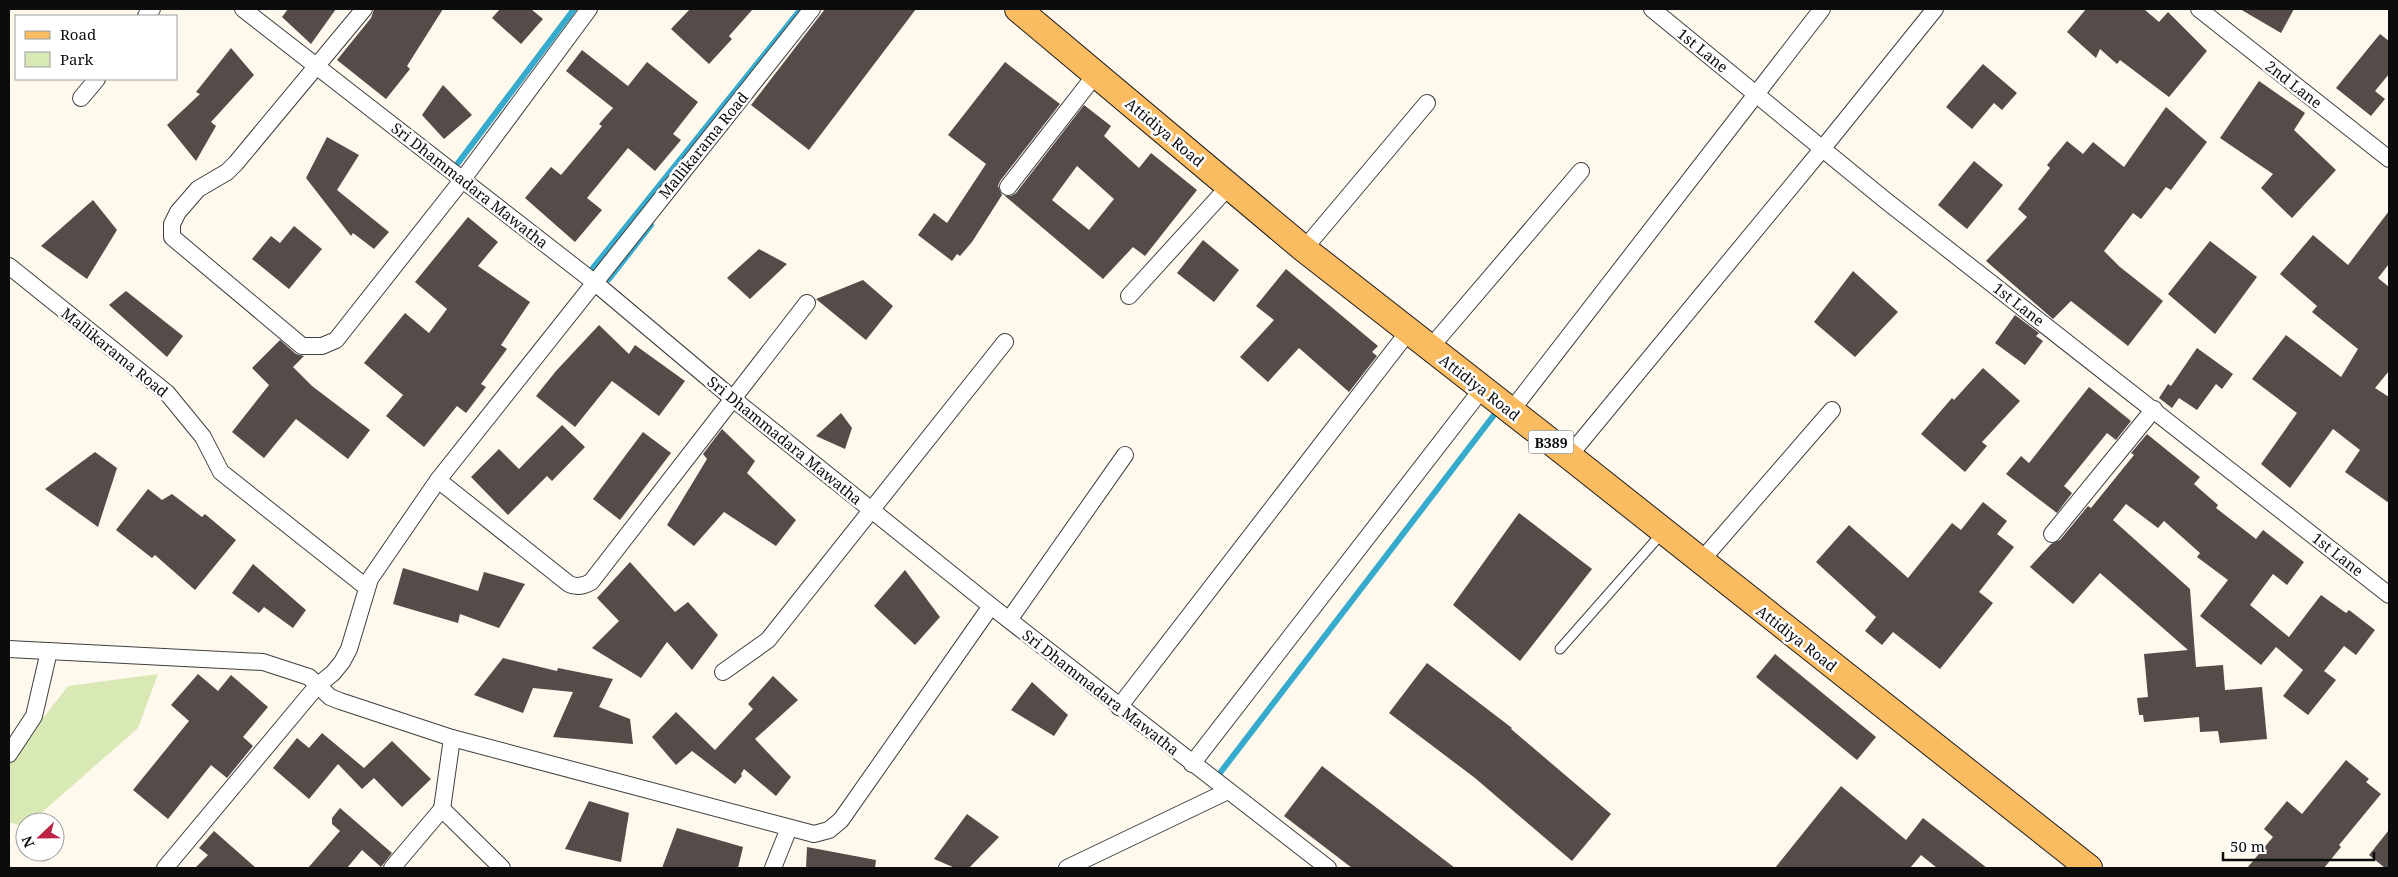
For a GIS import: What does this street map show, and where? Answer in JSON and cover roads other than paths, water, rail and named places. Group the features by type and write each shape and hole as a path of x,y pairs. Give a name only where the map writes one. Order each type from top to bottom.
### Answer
{"main road":[{"name":"Attidiya Road","path":"1018,9 1304,249 1569,456 1700,562 2089,868"}],"street":[{"name":"Sri Dhammadara Mawatha","path":"243,9 594,282 732,398 872,511 1119,707 1328,868"},
{"path":"364,9 236,163 227,172 198,189 178,212 172,224 172,237 302,346 322,346 336,340 462,179 589,9"},
{"name":"Mallikarama Road","path":"165,868 317,686 333,673 349,649 366,587 438,480 812,9"},
{"name":"1st Lane","path":"1652,9 1885,200 2388,592"},
{"path":"1511,411 1755,93 1822,9"},
{"path":"1569,456 1823,148 1934,9"},
{"name":"2nd Lane","path":"2199,9 2389,159"},
{"path":"1008,187 1096,74"},
{"path":"81,98 95,80"},
{"path":"1304,249 1427,103"},
{"path":"1430,348 1581,170"},
{"path":"1129,296 1230,186"},
{"name":"Mallikarama Road","path":"9,266 168,393 203,437 221,472 366,587"},
{"path":"438,480 569,584 580,586 591,582 807,303"},
{"path":"1119,707 1408,332"},
{"path":"723,672 768,640 1005,342"},
{"path":"1192,764 1482,389"},
{"path":"2052,534 2154,409"},
{"path":"1700,562 1832,410"},
{"path":"1009,620 1125,455"},
{"path":"9,649 263,662 310,677 330,697 452,738 814,834 829,830 841,820 991,606"},
{"path":"9,754 34,716 49,651"},
{"path":"392,868 442,809 452,738"},
{"path":"1067,868 1228,791"},
{"path":"442,809 502,868"},
{"path":"773,868 789,828"}],"lane":[{"path":"1560,650 1663,532"}],"waterway":[{"path":"458,163 574,9"},
{"path":"593,268 801,9"},
{"path":"609,279 651,225"},
{"path":"1220,773 1494,415"}]}
